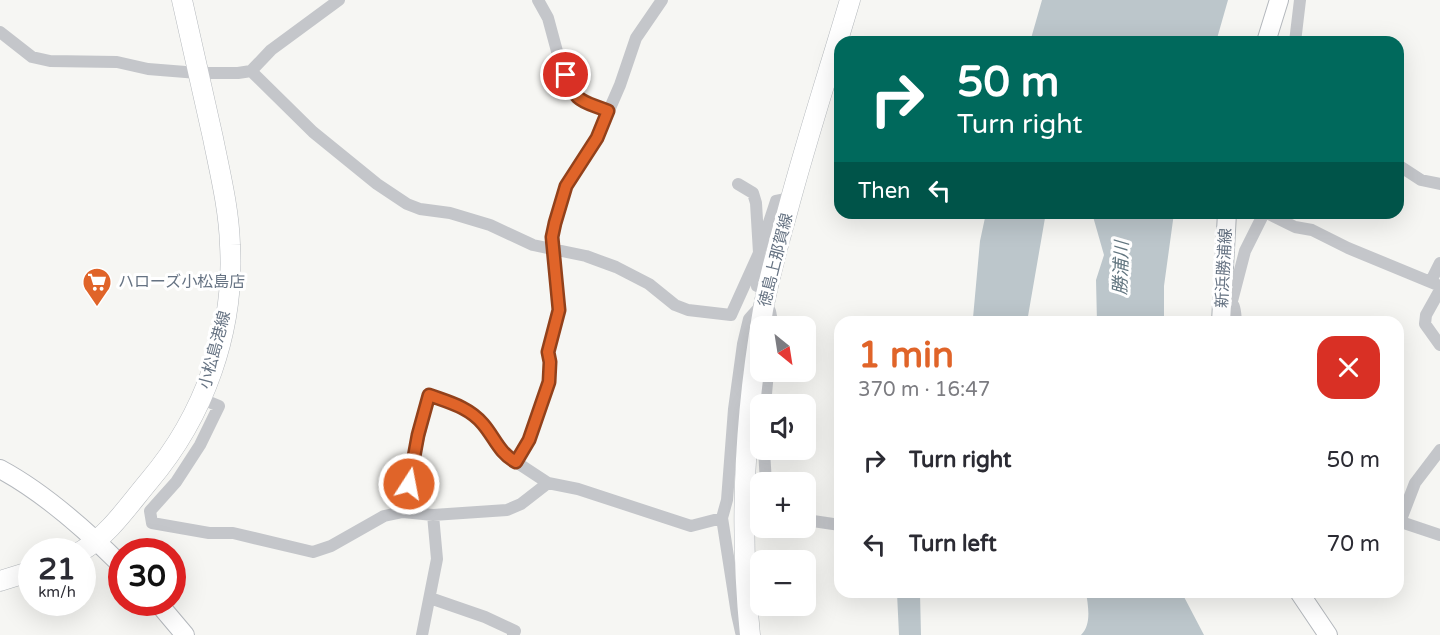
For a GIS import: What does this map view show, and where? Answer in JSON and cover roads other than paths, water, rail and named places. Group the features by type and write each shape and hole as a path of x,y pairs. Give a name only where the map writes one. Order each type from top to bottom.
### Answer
{"main road":[{"name":"小松島港線","path":"97,542 160,468 195,414 216,357 229,298 230,246 225,196 182,0"},
{"name":"徳島上那賀線","path":"839,36 850,0"},
{"path":"1268,36 1279,0"},
{"name":"徳島上那賀線","path":"750,635 743,522 744,474 753,380 765,300 791,198 834,54"},
{"name":"新浜勝浦線","path":"1223,316 1227,300 1227,219"},
{"path":"0,469 12,475 67,516 108,553"},
{"path":"0,581 18,575"},
{"path":"1303,598 1328,635"},
{"path":"169,616 185,635"}],"street":[{"path":"0,32 33,57 50,62 117,62 148,69 238,73 251,71 271,50 339,0"},
{"path":"538,0 548,18 558,56 574,94 579,99 608,111"},
{"path":"516,462 529,440 549,382 548,352 559,310 552,237 566,186 597,138 636,38 662,0"},
{"path":"1296,36 1300,0"},
{"path":"251,71 313,132 377,184 406,204 450,213 490,225 516,239 586,256 616,267 638,277 675,305 688,310 731,315 759,253 776,201 791,198"},
{"path":"1404,169 1421,180 1440,184"},
{"path":"738,184 753,193 756,203 759,253 757,286 771,316"},
{"path":"1234,316 1227,300 1245,251 1263,219"},
{"path":"1278,219 1295,227 1312,230 1437,286"},
{"path":"1440,263 1437,286 1425,324 1440,345"},
{"path":"746,635 741,632 736,614 722,518 727,500 734,409 743,344 749,319 765,300"},
{"path":"1212,316 1215,303 1227,300"},
{"path":"403,512 429,395 467,410 483,424 506,457 548,483 578,489 692,526 722,518"},
{"path":"202,399 219,406 200,445 176,482 150,511 152,524 209,533 233,533 313,552 331,546 384,516 403,512 433,515 507,510 521,504 548,483"},
{"path":"1404,510 1415,483 1440,450"},
{"path":"422,635 437,559 433,515"},
{"path":"816,521 834,524"},
{"path":"1404,524 1440,535"},
{"path":"430,598 485,617 515,631 513,635"}],"water":[{"path":"1042,0 1228,0 1218,36 1032,36"},
{"path":"985,219 1045,219 1028,316 973,316 980,241"},
{"name":"勝浦川","path":"1094,219 1173,219 1164,286 1164,316 1097,316 1096,280 1104,255"},
{"path":"897,598 920,598 921,635 899,635"},
{"path":"1087,598 1185,598 1204,635 1081,635 1087,626"}],"place":[{"name":"ハローズ小松島店","path":"97,308"}]}
